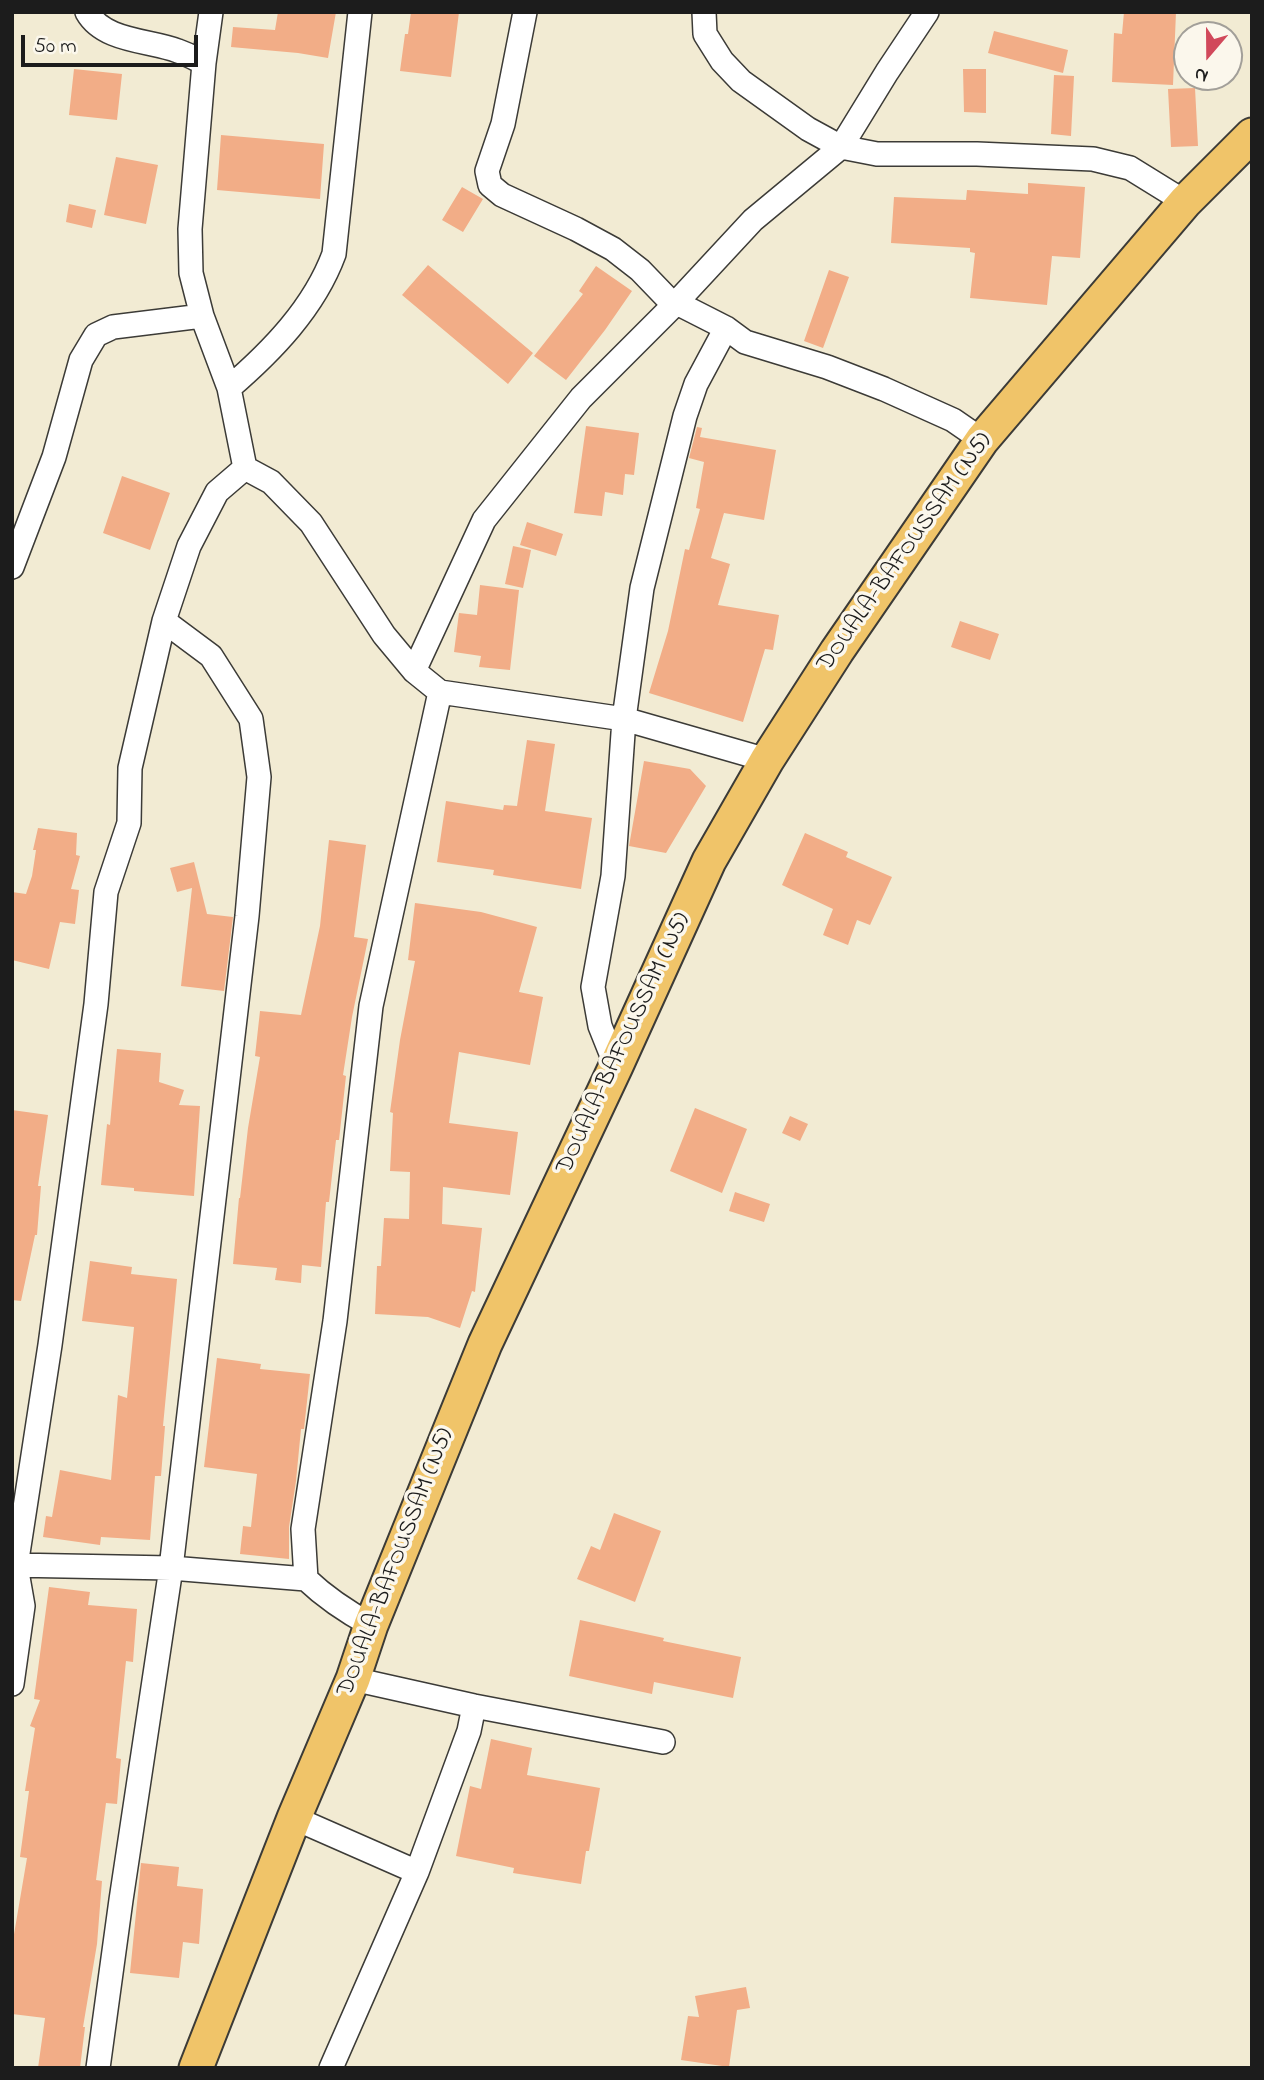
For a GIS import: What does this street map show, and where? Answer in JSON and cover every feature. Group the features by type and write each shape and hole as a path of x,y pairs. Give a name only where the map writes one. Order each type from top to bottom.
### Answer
{"highway":[{"name":"DOUALA-BAFOUSSAM (N5)","path":"195,2068 485,1344 709,861 767,760 837,651 982,440 1185,202 1252,135"}],"street":[{"path":"87,12 90,18 112,34 178,50 204,63"},
{"path":"211,12 190,229 191,273 202,316 229,388 245,468"},
{"path":"229,388 274,346 293,324 327,273 334,254 360,12"},
{"path":"525,12 503,124 487,171 490,185 502,195 613,249 640,270 675,304 726,328 745,342 827,367 884,389 953,420 982,440"},
{"path":"704,12 705,34 722,61 741,81 808,129 841,147 877,154 1093,159 1130,168 1185,202"},
{"path":"414,671 484,520 581,398 754,220 841,147 927,12"},
{"path":"12,567 54,457 81,360 96,335 113,327 202,316"},
{"path":"616,1066 600,1026 593,987 613,877 624,719 642,588 685,416 696,384 726,328"},
{"path":"245,468 271,482 310,523 384,635 414,671 440,692 624,719 767,760"},
{"path":"12,1684 23,1606 14,1565 50,1345 96,1004 106,892 130,823 130,768 164,621 189,546 217,492 245,468"},
{"path":"98,2068 122,1887 171,1568 247,916 259,777 251,719 211,656 164,621"},
{"path":"306,1580 303,1529 335,1321 371,1006 440,692"},
{"path":"14,1565 171,1568 306,1580 345,1611 371,1625"},
{"path":"353,1679 474,1706 663,1742"},
{"path":"331,2068 417,1872 469,1731 474,1706"},
{"path":"294,1818 417,1872"}],"building":[{"path":"278,12 336,12 328,58 231,47 233,27 275,30"},
{"path":"411,12 459,12 451,77 400,71"},
{"path":"1124,12 1176,12 1176,21 1173,21 1173,85 1112,82 1114,33 1122,34"},
{"path":"994,31 1068,50 1063,73 988,53"},
{"path":"74,69 122,74 117,120 69,115"},
{"path":"963,69 986,69 986,113 964,112"},
{"path":"1054,75 1074,76 1071,136 1051,134"},
{"path":"1168,89 1195,91 1198,146 1171,147"},
{"path":"221,135 324,144 320,199 217,190"},
{"path":"116,157 158,165 146,224 104,215"},
{"path":"1028,183 1085,187 1080,258 1052,256 1047,305 970,298 975,253 970,252 970,248 891,243 894,197 966,200 967,190 1028,194"},
{"path":"462,187 483,199 463,232 442,220"},
{"path":"69,204 96,210 92,228 66,222"},
{"path":"428,265 533,353 508,384 402,295"},
{"path":"596,266 632,291 566,380 534,356 583,294 579,291"},
{"path":"829,270 849,277 823,348 804,341"},
{"path":"586,426 639,433 634,475 625,474 623,495 605,492 602,516 574,513"},
{"path":"697,427 702,428 700,437 776,450 764,520 724,513 711,558 730,564 718,605 779,615 773,650 765,649 743,722 649,693 668,631 685,549 689,550 700,509 696,508 704,462 689,458"},
{"path":"122,476 170,493 150,550 103,533"},
{"path":"527,522 563,534 556,556 520,545"},
{"path":"513,546 531,550 523,588 505,584"},
{"path":"480,585 519,590 510,670 479,667 481,656 454,652 459,613 477,615"},
{"path":"960,621 999,634 990,660 951,647"},
{"path":"527,740 555,744 545,811 592,818 581,889 493,875 494,870 437,862 446,801 503,810 504,805 517,806"},
{"path":"644,761 690,769 706,786 666,853 629,846"},
{"path":"38,828 77,833 76,855 80,856 71,889 79,890 75,924 60,922 49,969 12,960 12,892 26,894 32,876 36,850 33,850"},
{"path":"805,833 848,852 846,857 892,877 870,925 857,920 848,945 823,935 833,909 782,885"},
{"path":"329,840 366,845 354,937 368,939 343,1075 346,1076 339,1140 336,1140 329,1202 326,1202 321,1267 302,1265 301,1283 275,1280 277,1268 233,1264 248,1128 260,1057 255,1056 260,1011 301,1015 320,926"},
{"path":"194,862 207,914 233,917 224,991 181,986 192,888 177,892 170,868"},
{"path":"415,903 481,912 537,927 519,992 543,997 530,1065 459,1052 449,1123 518,1132 510,1195 443,1187 442,1224 482,1228 475,1292 472,1291 460,1328 428,1317 375,1314 377,1266 381,1266 384,1218 409,1219 410,1172 390,1171 393,1113 390,1112 415,961 408,960"},
{"path":"117,1049 161,1053 159,1082 184,1090 179,1105 200,1106 194,1196 101,1185"},
{"path":"695,1108 747,1129 722,1193 670,1171"},
{"path":"12,1110 48,1115 38,1186 41,1186 37,1235 21,1301 12,1300"},
{"path":"790,1116 808,1124 800,1141 782,1133"},
{"path":"735,1192 770,1204 764,1222 729,1211"},
{"path":"90,1261 132,1267 131,1274 177,1279 161,1476 155,1476 150,1540 101,1537 100,1545 43,1537 46,1516 52,1517 60,1470 111,1480 118,1395 127,1398 134,1327 82,1321"},
{"path":"217,1358 261,1364 260,1369 310,1374 289,1527 289,1559 240,1554 243,1526 251,1527 257,1474 204,1467"},
{"path":"614,1513 661,1531 635,1602 577,1579 591,1546 600,1550"},
{"path":"49,1587 90,1592 88,1605 137,1609 133,1662 126,1661 116,1758 121,1759 117,1804 106,1803 96,1880 102,1881 97,1944 83,2027 80,2068 38,2068 45,2018 12,2014 12,1946 27,1858 20,1857 29,1791 25,1791 35,1728 30,1726 40,1700 34,1699"},
{"path":"580,1620 741,1657 733,1698 654,1682 652,1694 569,1676"},
{"path":"491,1739 532,1748 527,1775 600,1788 581,1884 513,1873 514,1868 456,1856 470,1786 481,1789"},
{"path":"141,1863 179,1867 177,1886 203,1889 199,1944 183,1942 179,1978 130,1973"},
{"path":"746,1987 750,2008 737,2010 729,2067 681,2060 688,2016 699,2017 695,1996"}]}
